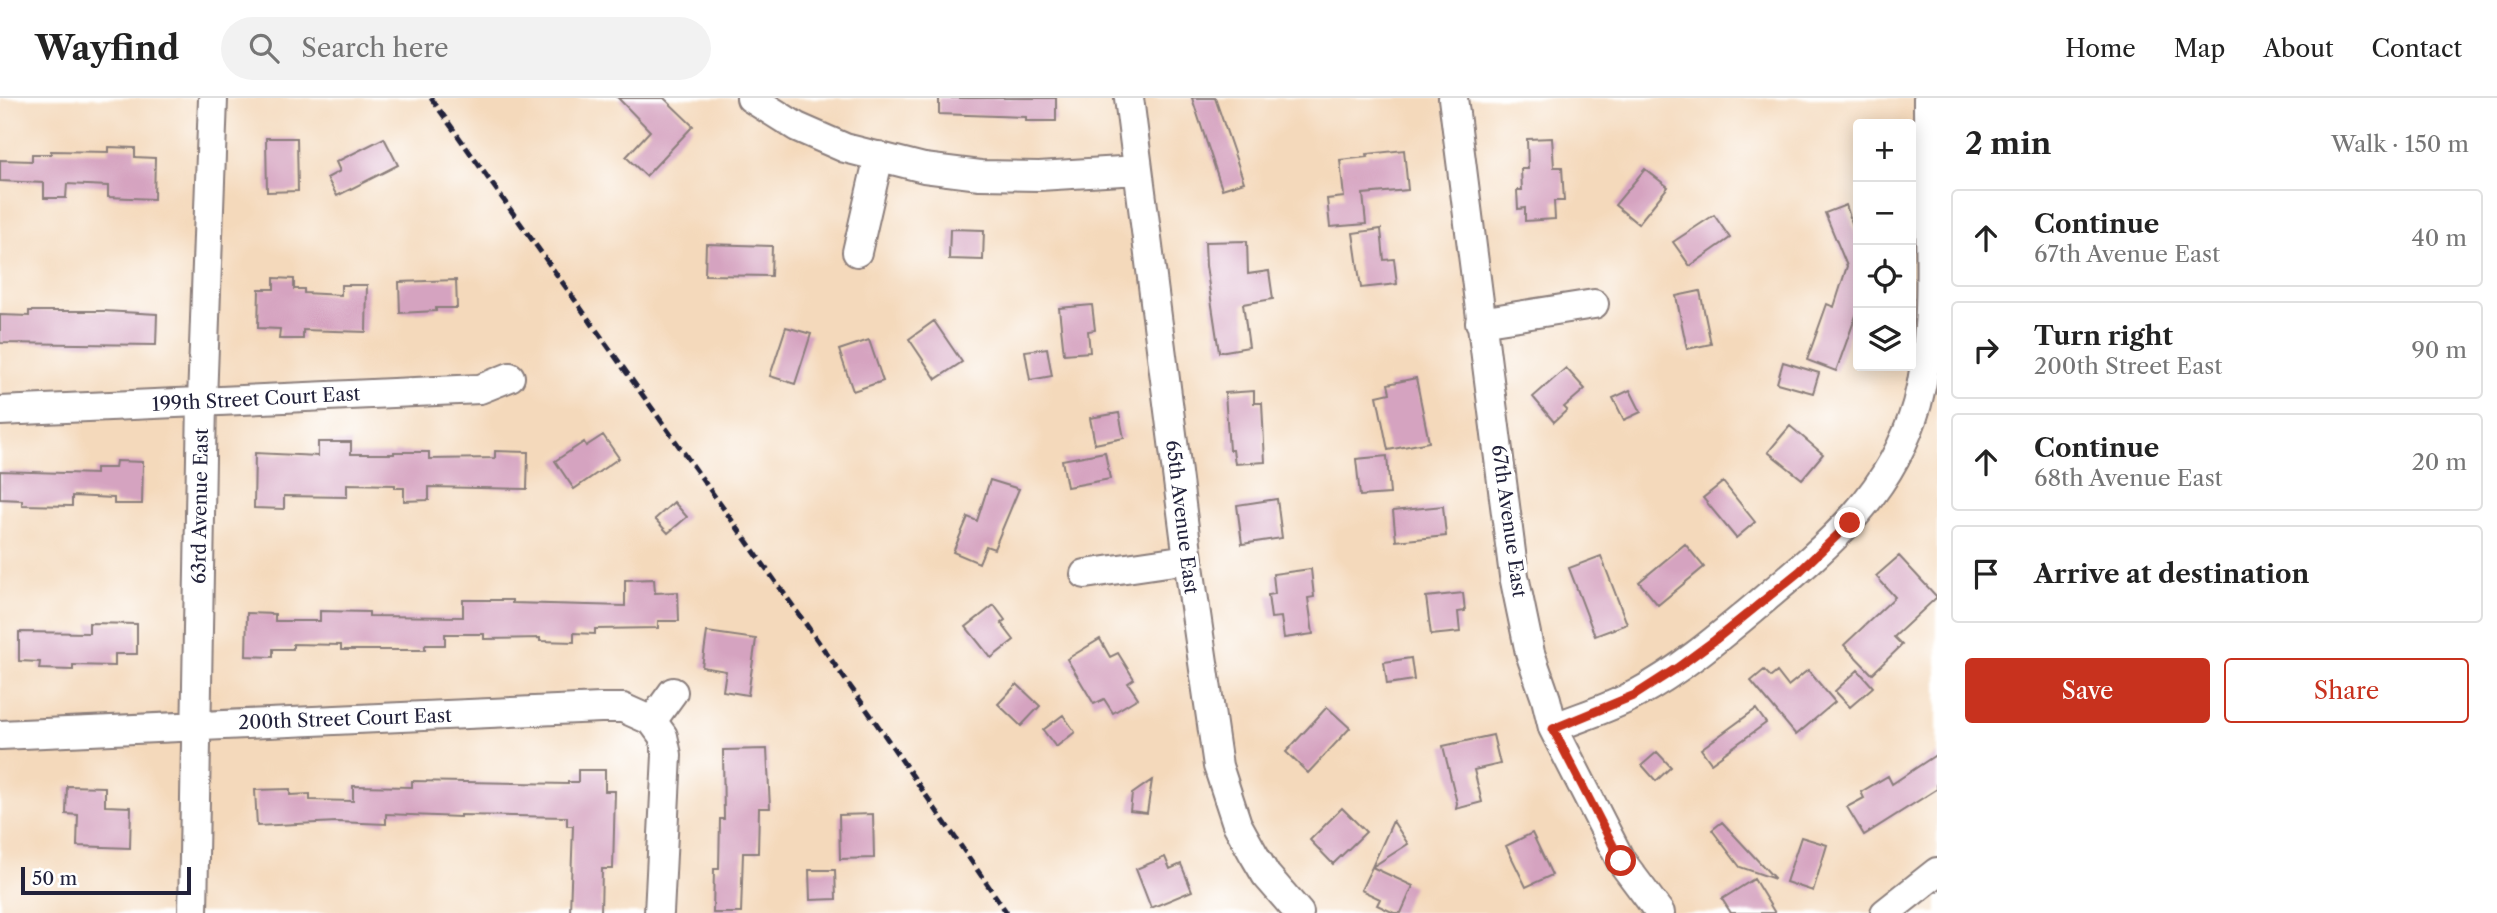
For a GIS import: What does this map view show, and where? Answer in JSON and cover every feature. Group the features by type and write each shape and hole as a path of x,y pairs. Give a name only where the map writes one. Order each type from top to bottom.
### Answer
{"street":[{"name":"63rd Avenue East","path":"193,913 202,401 215,98"},
{"path":"751,98 797,127 845,148 924,168 980,175 1039,176 1138,170"},
{"name":"65th Avenue East","path":"1129,98 1213,739 1225,793 1237,824 1266,875 1299,913"},
{"name":"67th Avenue East","path":"1453,98 1514,576 1530,653 1553,729 1621,861 1653,911"},
{"path":"1553,729 1635,695 1715,640 1800,571 1850,523 1890,470 1917,404 1932,339 1928,98"},
{"path":"857,252 879,156"},
{"path":"1480,322 1594,304"},
{"name":"199th Street Court East","path":"0,411 480,389 510,377"},
{"path":"1086,574 1188,559"},
{"path":"659,913 667,755 663,736 652,721 673,692"},
{"name":"200th Street Court East","path":"0,735 601,708 623,708 652,721"},
{"path":"1885,913 1937,872"}],"building":[{"path":"618,98 664,98 693,126 646,176 626,157 650,131"},
{"path":"939,98 1056,98 1056,121 1026,121 1026,117 939,114"},
{"path":"1192,98 1215,98 1244,182 1222,189"},
{"path":"266,138 297,138 298,191 267,192"},
{"path":"384,138 398,165 337,196 327,178 340,171 336,162"},
{"path":"1552,138 1554,167 1562,167 1564,201 1554,201 1555,219 1525,221 1525,208 1518,209 1517,190 1522,190 1521,169 1528,169 1527,139"},
{"path":"109,147 135,148 135,157 155,158 154,199 108,197 108,186 67,184 66,198 44,198 44,183 0,181 0,160 32,161 32,154 51,154 51,151 109,152"},
{"path":"1404,150 1408,190 1363,194 1366,224 1330,227 1327,199 1344,197 1340,160"},
{"path":"1645,169 1668,187 1638,224 1615,205"},
{"path":"1846,205 1853,226 1853,324 1836,371 1807,360 1827,304 1834,307 1847,266 1825,213"},
{"path":"1714,215 1730,238 1690,266 1673,242"},
{"path":"950,229 984,230 983,260 949,259"},
{"path":"1381,229 1384,260 1394,259 1397,284 1361,288 1353,233"},
{"path":"1247,241 1248,274 1269,271 1273,299 1243,304 1249,347 1219,352 1205,242"},
{"path":"706,244 772,246 771,276 705,275"},
{"path":"274,278 294,279 294,289 304,289 304,293 341,295 341,285 367,285 366,332 303,330 303,339 279,339 280,329 258,328 259,289 274,289"},
{"path":"456,280 457,308 400,313 399,282"},
{"path":"1700,291 1711,344 1687,349 1676,296"},
{"path":"1092,305 1095,330 1088,331 1090,352 1064,354 1059,308"},
{"path":"29,311 157,314 156,345 0,343 0,315 29,316"},
{"path":"934,321 962,362 936,379 909,339"},
{"path":"786,327 811,334 795,384 770,376"},
{"path":"869,340 883,381 853,391 839,350"},
{"path":"1047,348 1052,376 1030,380 1025,351"},
{"path":"1783,362 1819,373 1813,393 1777,383"},
{"path":"1566,368 1585,389 1564,407 1567,410 1554,422 1533,397"},
{"path":"1416,378 1429,442 1388,450 1377,396 1390,393 1388,384"},
{"path":"1630,390 1641,412 1624,420 1613,398"},
{"path":"1254,391 1254,403 1262,403 1265,462 1235,464 1233,450 1229,450 1225,393"},
{"path":"1119,413 1124,438 1095,444 1090,418"},
{"path":"1790,426 1823,454 1802,479 1768,452"},
{"path":"603,435 619,458 574,489 555,461 584,442 586,446"},
{"path":"318,442 351,442 351,454 429,452 429,459 495,458 495,451 528,452 527,489 429,487 429,500 404,501 404,488 395,488 395,485 347,484 347,497 284,496 284,509 254,508 255,453 318,456"},
{"path":"1105,452 1110,479 1067,487 1062,460"},
{"path":"1387,456 1390,494 1360,496 1356,459"},
{"path":"116,461 143,462 142,504 114,504 114,498 72,496 72,506 22,505 22,500 0,499 0,471 96,474 96,468 115,468"},
{"path":"990,480 1019,489 994,549 986,546 979,563 953,552 968,517 977,521"},
{"path":"1723,482 1755,522 1736,538 1703,498"},
{"path":"1277,499 1282,538 1242,544 1237,505"},
{"path":"674,502 687,517 668,533 655,519"},
{"path":"1443,506 1446,536 1396,541 1393,511"},
{"path":"1685,544 1704,567 1658,605 1639,582"},
{"path":"1601,556 1627,624 1595,636 1569,568"},
{"path":"1899,556 1937,597 1894,637 1902,645 1872,674 1844,645 1895,597 1876,576"},
{"path":"1311,569 1314,597 1308,598 1313,634 1284,638 1281,617 1271,618 1268,595 1275,594 1273,574"},
{"path":"654,579 655,593 678,592 679,621 658,621 658,628 595,629 595,634 574,633 574,642 540,641 540,638 484,639 484,634 445,634 445,645 425,645 425,650 341,650 341,645 293,644 293,649 273,649 273,657 246,656 247,613 275,614 275,621 320,621 320,611 369,612 369,616 463,617 463,600 625,606 625,580"},
{"path":"1463,593 1465,611 1458,612 1460,632 1431,635 1426,597"},
{"path":"994,605 1005,620 1001,623 1014,640 991,658 966,627"},
{"path":"89,623 137,624 137,654 115,654 115,666 73,665 73,670 39,669 40,662 19,661 19,632 89,633"},
{"path":"707,632 756,639 748,695 723,691 726,671 702,667"},
{"path":"1100,639 1110,657 1118,653 1134,679 1128,683 1138,698 1113,713 1104,699 1094,704 1067,659"},
{"path":"1411,658 1414,680 1387,684 1384,662"},
{"path":"1764,670 1771,677 1777,672 1788,686 1808,670 1835,702 1796,735 1751,681"},
{"path":"1858,670 1873,687 1850,707 1835,691"},
{"path":"1017,684 1040,706 1021,726 998,704"},
{"path":"1327,707 1350,728 1308,773 1286,752"},
{"path":"1756,709 1766,723 1711,763 1701,749"},
{"path":"1063,715 1075,732 1056,747 1043,730"},
{"path":"1493,735 1500,764 1474,770 1482,802 1456,809 1457,803 1443,746"},
{"path":"767,749 770,808 759,808 758,853 743,853 741,913 713,913 714,869 719,869 720,819 724,819 723,750"},
{"path":"1657,752 1671,767 1656,781 1642,765"},
{"path":"1937,754 1937,789 1864,835 1847,807 1864,798 1861,792 1888,776 1892,784"},
{"path":"578,770 605,770 605,791 615,791 613,869 602,869 601,913 570,912 573,826 567,826 567,817 386,814 386,824 337,822 257,826 255,790 290,789 290,795 310,794 310,800 353,801 353,786 412,787 412,781 568,784 578,782"},
{"path":"1152,780 1147,813 1130,811 1132,794"},
{"path":"67,786 105,787 105,806 131,807 130,848 77,846 78,815 66,814"},
{"path":"1342,808 1366,832 1333,864 1310,840"},
{"path":"873,814 874,858 840,859 839,815"},
{"path":"1393,821 1408,844 1372,867"},
{"path":"1722,822 1775,879 1740,867 1712,830"},
{"path":"1532,833 1552,875 1526,887 1506,846"},
{"path":"1801,837 1827,845 1813,891 1786,882"},
{"path":"1165,857 1170,869 1181,864 1192,891 1151,908 1136,869"},
{"path":"1372,867 1413,886 1401,913 1394,913 1377,905 1380,899 1361,890"},
{"path":"809,870 835,870 836,899 810,900"},
{"path":"1754,879 1775,913 1731,913 1722,899"}],"railway":[{"path":"431,98 872,717 1007,913"}],"route":[{"path":"1621,861 1553,729 1635,695 1677,668 1800,571 1850,523"}]}
